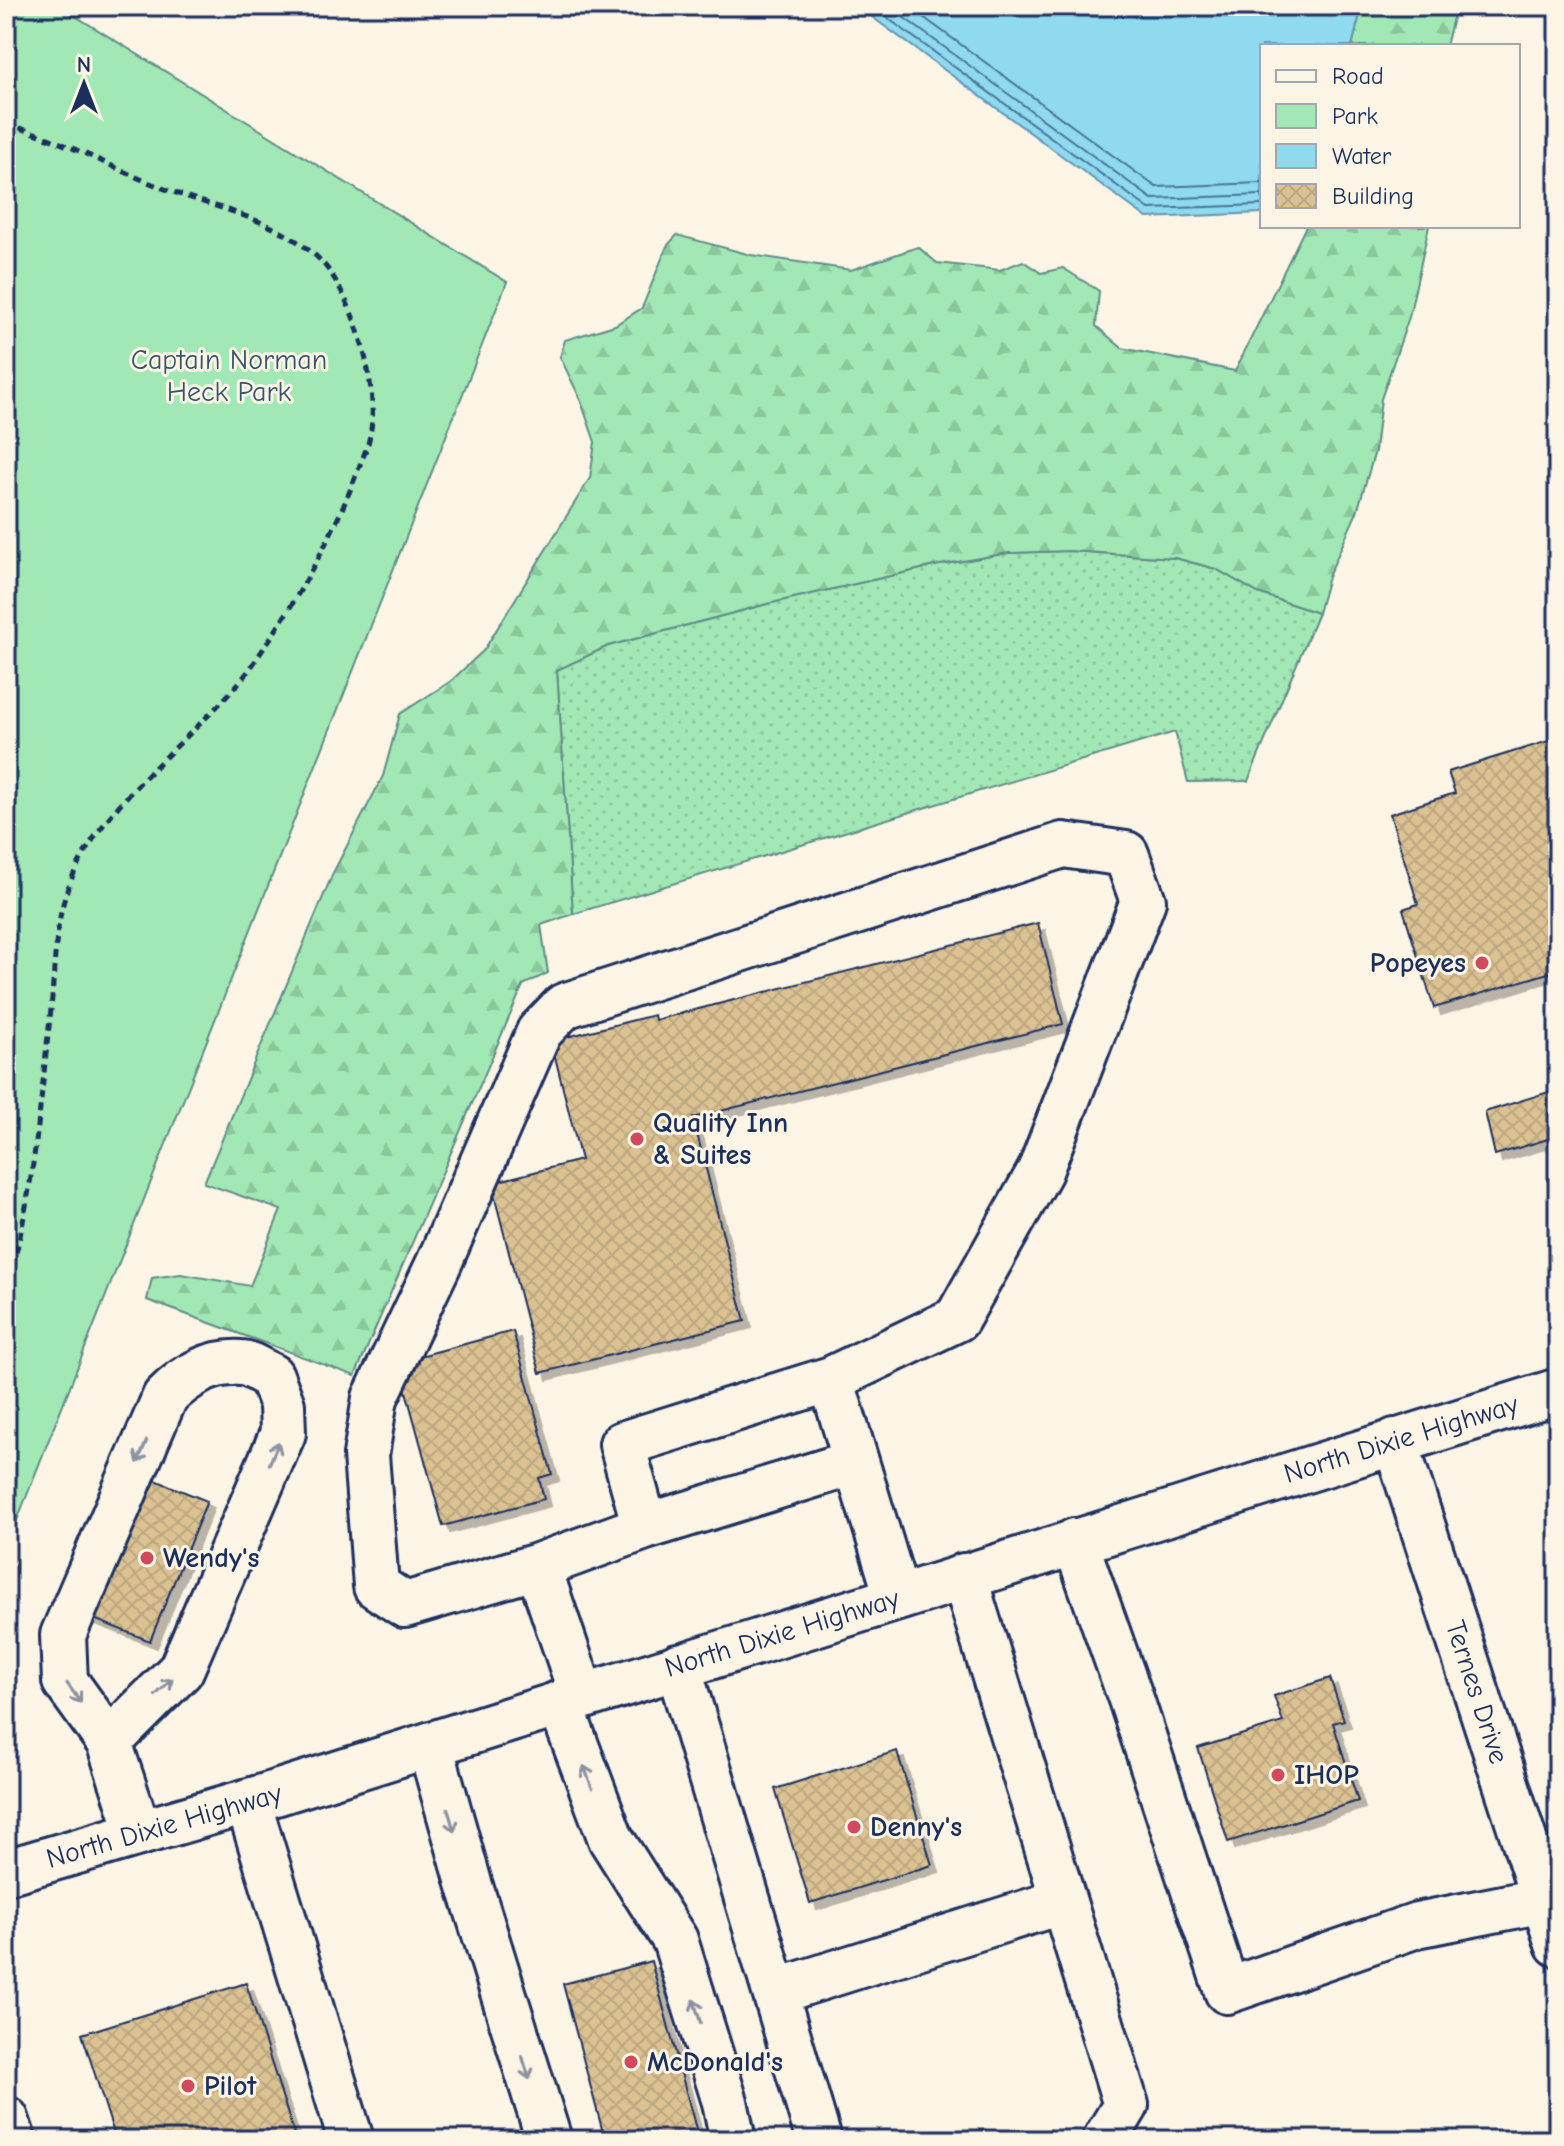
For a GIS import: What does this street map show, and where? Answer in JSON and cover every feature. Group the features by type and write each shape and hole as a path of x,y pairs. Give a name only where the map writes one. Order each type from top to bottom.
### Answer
{"main road":[{"path":"645,1527 622,1444 831,1379 957,1319 1040,1171 1143,901 1126,854 1063,845 564,1006 539,1032 439,1263 375,1398 366,1455 376,1586 405,1605 538,1566 645,1527 856,1462"},
{"path":"109,1742 181,1670 283,1433 282,1405 271,1376 243,1362 210,1366 184,1378 165,1397 63,1635 65,1681 109,1742 139,1833"},
{"path":"831,1379 897,1597"},
{"name":"North Dixie Highway","path":"6,1872 248,1802 1558,1391"},
{"name":"Ternes Drive","path":"1395,1441 1551,1897 1558,1944"},
{"path":"1075,1541 1132,1702 1227,1991 1417,1925 1551,1897"},
{"path":"538,1566 571,1700 611,1839 675,1940 725,2102 733,2140"},
{"path":"964,1576 1126,2105 1105,2140"},
{"path":"678,1666 819,2140"},
{"path":"430,1745 469,1883 549,2140"},
{"path":"248,1802 351,2140"},
{"path":"775,1992 1063,1901"},
{"path":"6,2119 13,2140"}],"path":[{"path":"6,124 45,135 162,188 254,220 290,237 321,261 343,293 360,333 370,387 371,435 344,508 324,547 297,598 245,677 130,795 92,840 69,884 59,935 31,1175 19,1248 6,1289"}],"green space":[{"name":"Captain Norman Heck Park","path":"6,6 59,6 507,282 6,1548"},
{"path":"1362,6 1456,6 1446,44 1352,44"},
{"path":"1305,228 1429,228 1409,317 1381,399 1375,451 1357,512 1328,577 1318,613 1258,593 1216,569 1175,558 1070,551 1008,553 934,566 767,604 608,646 557,670 573,914 541,925 548,973 523,985 355,1376 147,1300 152,1278 181,1274 250,1286 281,1210 204,1183 333,873 383,776 400,714 451,681 484,650 590,478 595,442 579,396 560,357 565,340 615,325 642,308 667,246 677,235 751,255 851,270 918,247 937,263 1000,270 1023,261 1041,273 1063,268 1099,291 1096,326 1122,348 1235,371"},
{"path":"1070,551 1175,558 1216,569 1258,593 1318,613 1248,781 1188,782 1175,732 573,914 557,670 608,646 767,604 934,566 1008,553"}],"water":[{"path":"857,6 1362,6 1352,44 1260,44 1260,213 1147,218"}],"building":[{"path":"1558,738 1558,970 1434,1008 1403,909 1418,904 1390,814 1455,793 1448,772"},
{"name":"Quality Inn & Suites","path":"1038,923 1063,1024 693,1118 745,1321 540,1373 491,1183 581,1160 551,1041 654,1015 655,1020"},
{"path":"1558,1089 1558,1136 1495,1155 1485,1112"},
{"path":"513,1331 552,1474 539,1478 544,1499 443,1526 398,1362"},
{"name":"Wendy's","path":"143,1475 207,1501 150,1641 86,1616"},
{"name":"IHOP","path":"1330,1678 1344,1720 1333,1723 1358,1801 1228,1842 1198,1748 1283,1722 1274,1696"},
{"name":"Denny's","path":"897,1751 932,1865 810,1903 775,1789"},
{"name":"McDonald's","path":"651,1961 699,2140 605,2140 563,1984"},
{"path":"246,1983 296,2140 116,2140 82,2034"}],"place":[{"name":"Popeyes","path":"1482,963"},
{"name":"Quality Inn & Suites","path":"637,1139"},
{"name":"Wendy's","path":"147,1558"},
{"name":"IHOP","path":"1278,1775"},
{"name":"Denny's","path":"854,1827"},
{"name":"McDonald's","path":"631,2062"},
{"name":"Pilot","path":"188,2086"}]}
